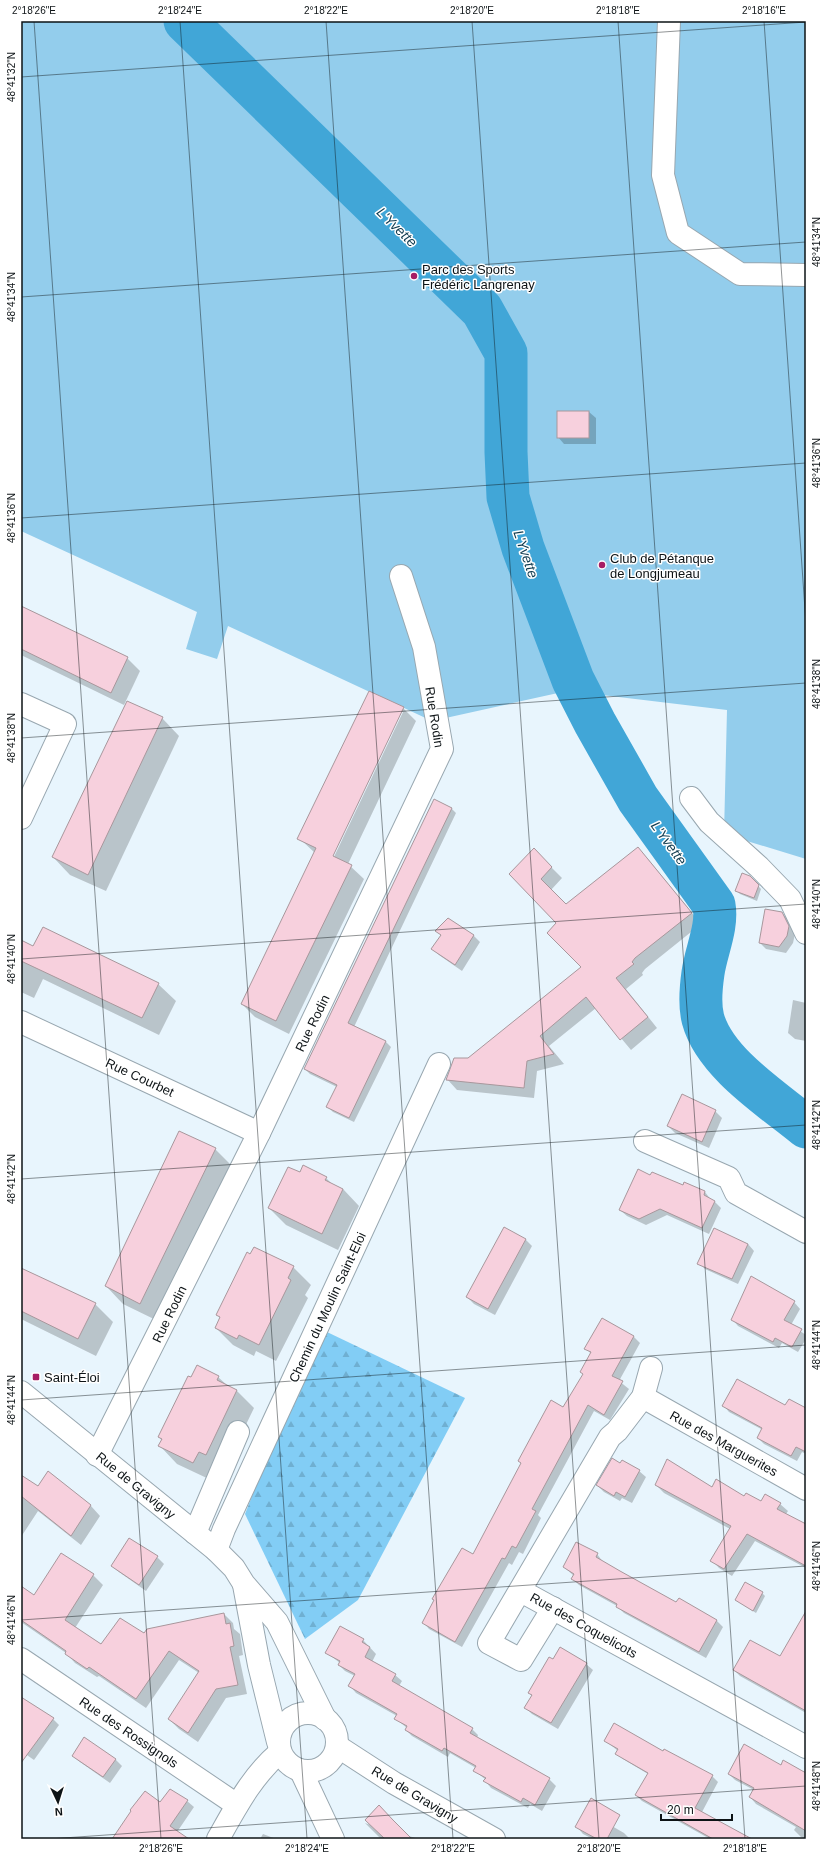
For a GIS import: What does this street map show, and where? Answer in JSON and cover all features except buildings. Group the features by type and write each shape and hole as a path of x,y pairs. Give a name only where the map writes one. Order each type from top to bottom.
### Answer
{"street":[{"path":"669,21 663,176 678,233 740,274 806,275"},
{"name":"Rue Rodin","path":"97,1455 259,1133 442,749 424,647 401,576"},
{"path":"21,704 65,724 21,818"},
{"path":"691,798 709,822 759,867 790,899 806,933"},
{"name":"Rue Courbet","path":"21,1022 259,1133"},
{"name":"Chemin du Moulin Saint-Eloi","path":"216,1550 438,1064"},
{"path":"645,1141 730,1178 736,1193 806,1232"},
{"name":"Rue des Coquelicots","path":"651,1368 642,1397 617,1431 610,1437 521,1591 806,1747"},
{"name":"Rue de Gravigny","path":"21,1392 216,1550 234,1568 244,1584 277,1622 325,1719"},
{"name":"Rue des Marguerites","path":"642,1397 806,1489"},
{"path":"195,1533 238,1432"},
{"name":"Rue de Gravigny","path":"244,1584 259,1665 279,1747"},
{"path":"521,1591 489,1643 521,1660 553,1608"},
{"name":"Rue des Rossignols","path":"21,1659 237,1805"},
{"path":"218,1839 249,1785 279,1747 282,1729 290,1718 299,1714 317,1714 325,1719 335,1731 337,1746 335,1754 329,1762 321,1768 311,1771 301,1771 292,1767 285,1760 279,1747"},
{"name":"Rue de Gravigny","path":"337,1746 394,1783 494,1839"},
{"path":"301,1771 333,1839"}],"green space":[{"path":"327,1332 465,1398 358,1600 305,1639 245,1514 269,1453"}],"shaded area":[{"name":"Parc des Sports Frédéric Langrenay","path":"21,21 806,21 806,859 724,834 727,710 602,695 558,693 432,721 228,626 217,659 186,649 197,612 21,531"}],"waterway":[{"name":"L'Yvette","path":"185,21 482,310 506,353 506,452 508,497 523,548 573,680 595,723 638,799 714,905 715,913 713,930 704,965 701,1002 703,1019 709,1035 719,1050 746,1079 806,1127"}],"place":[{"name":"Parc des Sports Frédéric Langrenay","path":"414,276"},
{"name":"Club de Pétanque de Longjumeau","path":"602,565"},
{"name":"Saint-Éloi","path":"36,1377"}]}
